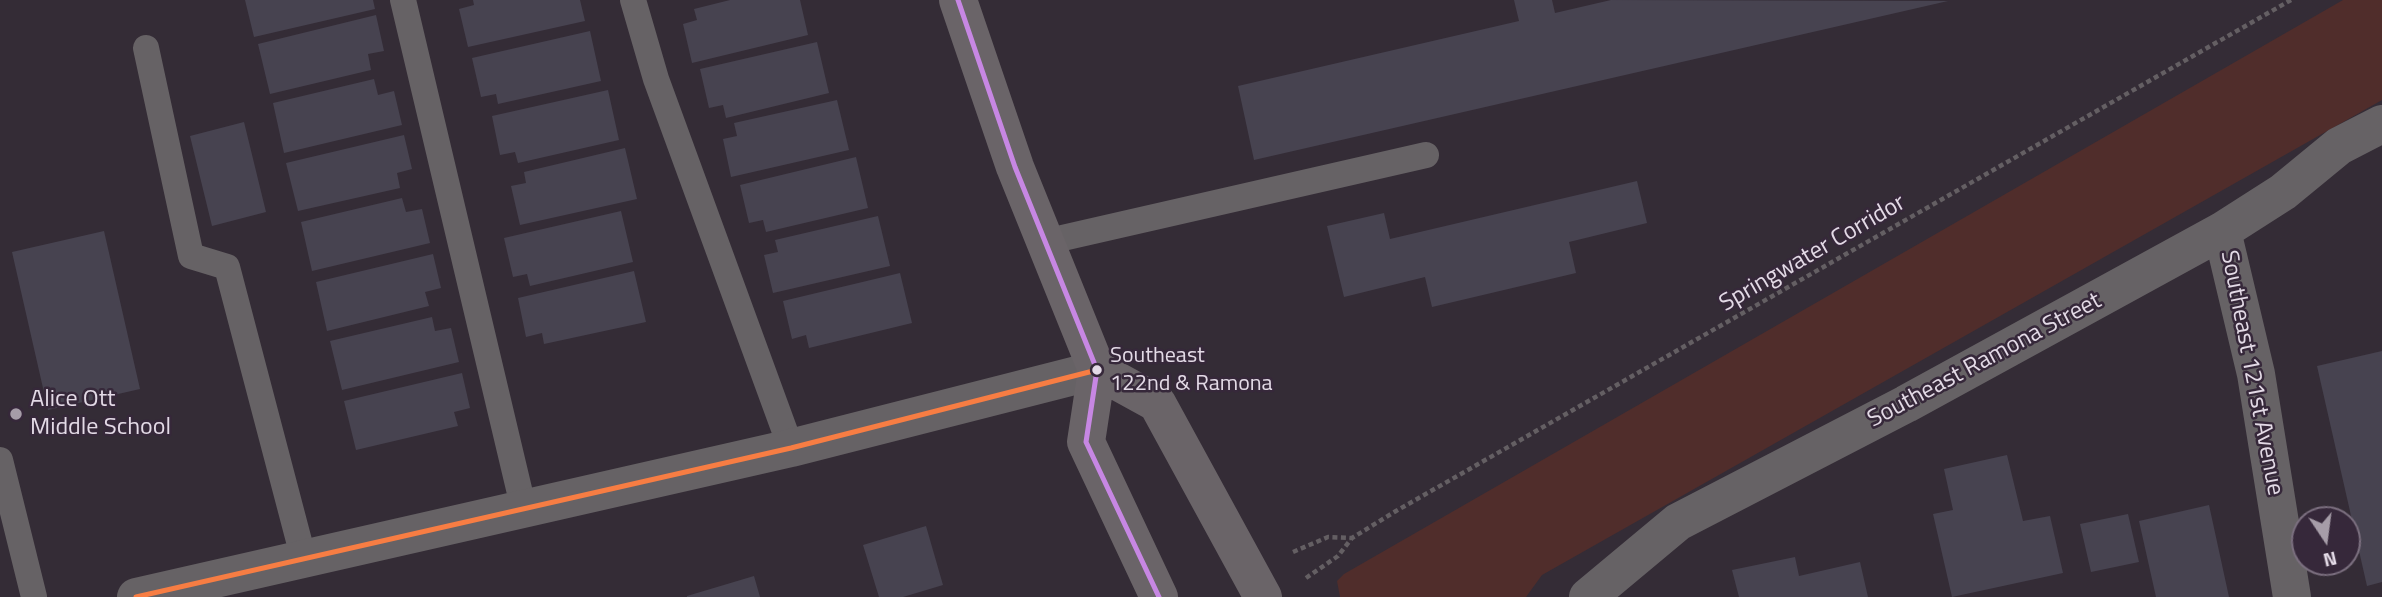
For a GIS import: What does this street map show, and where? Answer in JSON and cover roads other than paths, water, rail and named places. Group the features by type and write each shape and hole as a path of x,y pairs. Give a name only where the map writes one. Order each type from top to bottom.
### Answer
{"main road":[{"path":"958,0 1015,167 1097,370 1086,442 1159,597"},
{"path":"1097,370 1157,403 1263,597"}],"street":[{"name":"Southeast Ramona Street","path":"1588,597 1678,522 1906,404 2222,231 2283,192 2339,146 2382,124"},
{"name":"Southeast 121st Avenue","path":"2222,231 2256,374 2292,597"},
{"path":"136,597 791,448 1097,370"}],"lane":[{"path":"404,0 524,510"},
{"path":"633,0 656,79 791,448"},
{"path":"146,48 191,256 227,267 304,560"},
{"path":"1045,242 1426,155"},
{"path":"0,460 34,597"}],"place":[{"name":"Southeast 122nd & Ramona","path":"1097,370"},
{"name":"Alice Ott Middle School","path":"16,414"}]}
